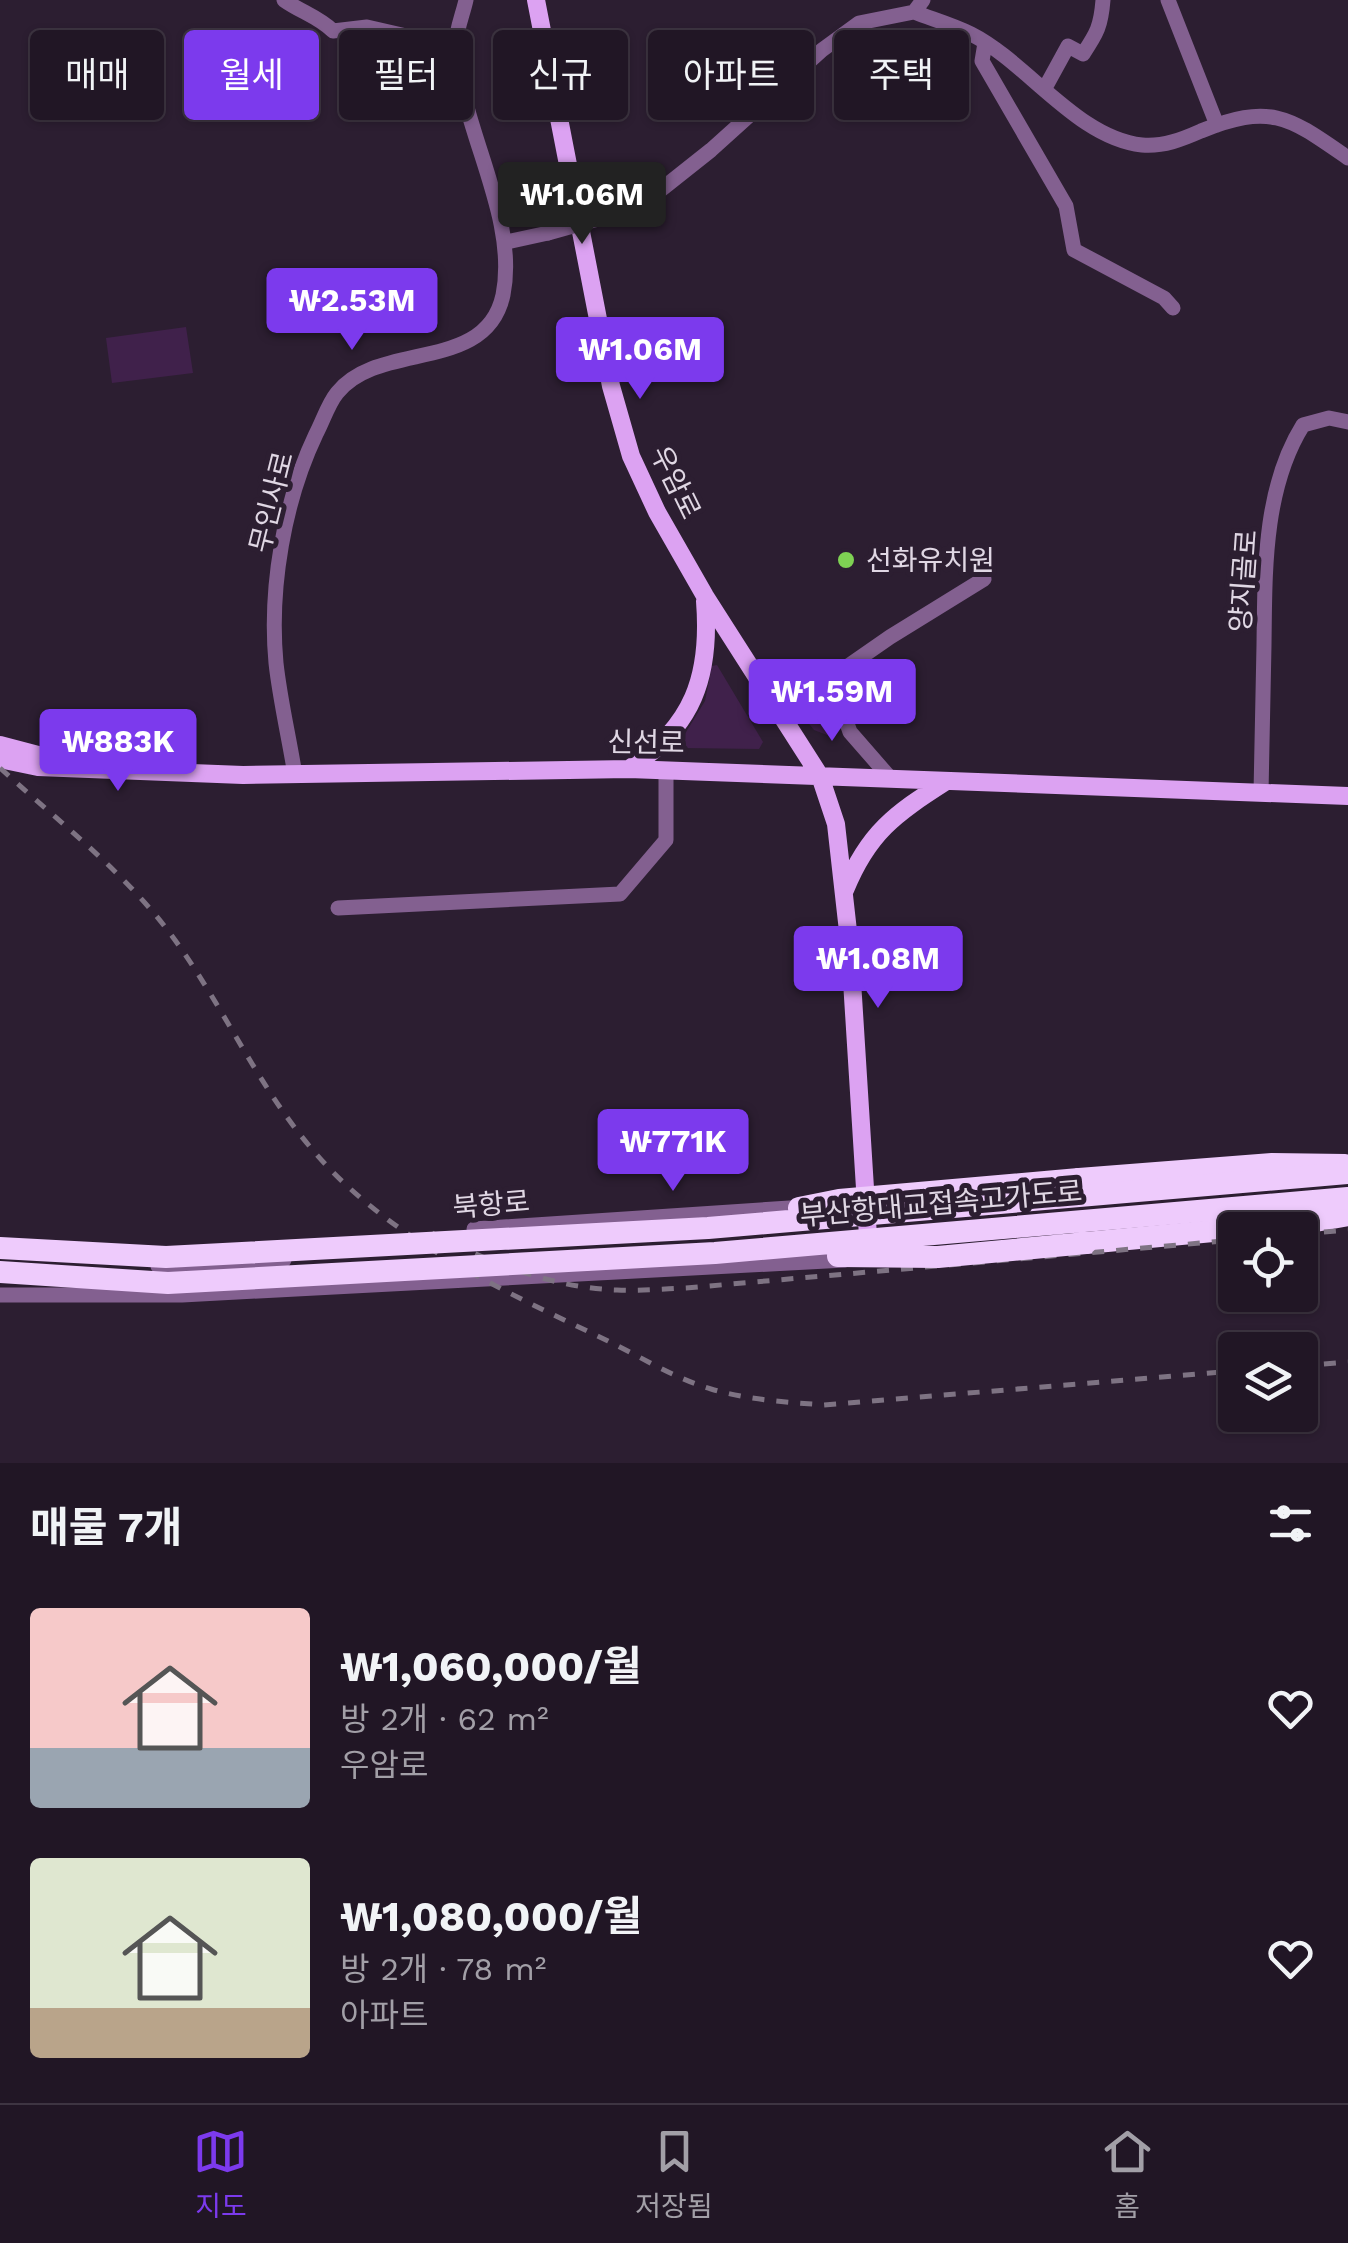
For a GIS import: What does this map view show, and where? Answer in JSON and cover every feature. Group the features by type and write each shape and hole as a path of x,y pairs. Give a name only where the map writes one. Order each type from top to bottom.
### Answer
{"highway":[{"path":"708,1228 839,1200 1272,1164 1348,1169"},
{"name":"부산항대교접속고가도로","path":"0,1251 166,1257 708,1228 1348,1169"},
{"name":"부산항대교접속고가도로","path":"0,1272 168,1283 715,1253 1348,1198"},
{"path":"715,1253 938,1257 1310,1222 1348,1212"}],"main road":[{"name":"우암로","path":"536,0 615,400 631,456 657,512 705,596 820,776 836,824 845,890 870,1257"},
{"path":"629,768 654,752 690,710 704,668 708,632 705,596"},
{"name":"신선로","path":"0,745 33,754 243,775"},
{"name":"신선로","path":"0,759 38,767 243,775 629,768 1348,796"},
{"path":"845,890 856,862 878,830 900,810 945,782"}],"street":[{"path":"284,0 302,15 319,19 333,32 345,27 380,30"},
{"name":"무인사로","path":"459,30 466,0"},
{"path":"1044,88 1068,46 1083,54 1101,27 1103,0"},
{"path":"1168,0 1217,125"},
{"path":"507,242 604,218 653,196 822,50 859,23 918,6 972,34 1109,136 1143,145 1176,142 1217,125 1266,116 1294,120 1348,158"},
{"path":"985,43 982,61 1066,206 1074,250 1164,298 1173,308"},
{"name":"무인사로","path":"295,774 276,660 276,592 287,521 304,458 337,392 376,364 441,352 482,332 502,298 507,242 469,120"},
{"name":"양지골로","path":"1261,792 1266,549 1278,489 1291,444 1303,425 1329,418 1348,422"},
{"path":"766,690 800,687 831,678 984,579"},
{"path":"831,678 850,732 891,779"},
{"path":"338,908 620,894 666,840 666,770"},
{"name":"북항로","path":"0,1251 219,1271 457,1230 1348,1169"},
{"path":"0,1296 182,1295 870,1257 1348,1212"}],"shaded area":[{"path":"186,327 193,373 112,383 106,338"},
{"path":"717,665 763,742 759,749 684,748 680,742 705,701 712,666"},
{"path":"818,696 835,738 814,730 794,705 795,699"}],"railway":[{"path":"0,768 88,846 151,909 188,958 291,1123 341,1180 410,1236 448,1260 672,1374 739,1396 824,1405 1218,1372"},
{"path":"1318,1232 1348,1230"},
{"path":"432,1233 475,1254 545,1279 626,1290 1218,1241"},
{"path":"1318,1364 1348,1362"}],"place":[{"name":"선화유치원","path":"846,560"}]}
